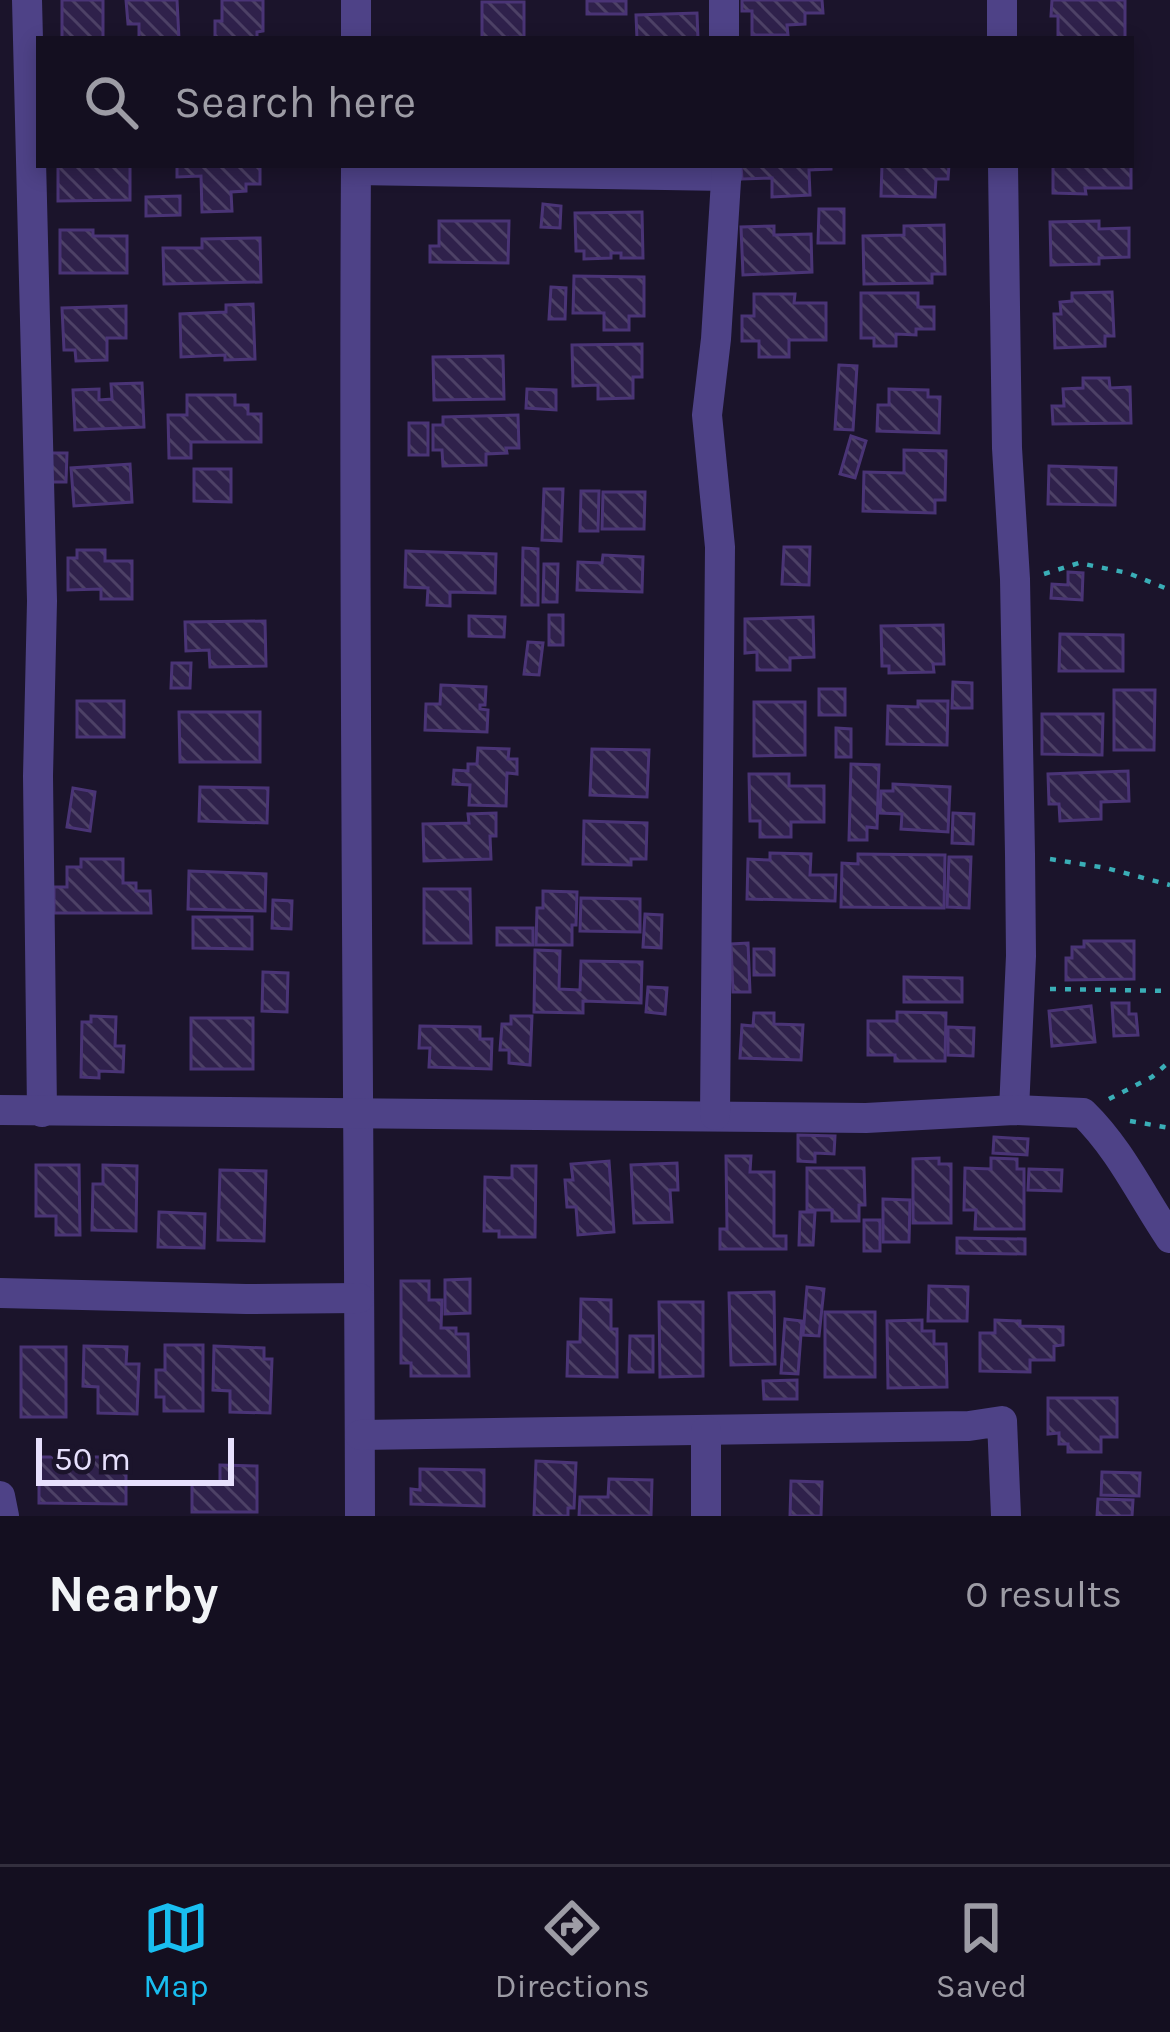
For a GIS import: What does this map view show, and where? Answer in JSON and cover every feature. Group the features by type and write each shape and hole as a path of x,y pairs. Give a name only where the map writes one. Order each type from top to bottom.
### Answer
{"street":[{"path":"27,0 22,102 42,579 38,776 42,1112"},
{"path":"356,0 356,36"},
{"path":"724,0 724,36"},
{"path":"1002,0 1002,36"},
{"path":"356,168 360,1516"},
{"path":"449,168 727,171 707,415 720,548 715,1115"},
{"path":"1003,168 1006,448 1015,579 1021,854 1014,1110"},
{"path":"0,1110 866,1118 1014,1110 1083,1113 1104,1134 1170,1238"},
{"path":"0,1293 359,1298"},
{"path":"360,1435 969,1426 1002,1421 1006,1516"},
{"path":"706,1431 706,1516"},
{"path":"0,1496 4,1516"}],"path":[{"path":"1015,579 1079,563 1128,573 1170,590"},
{"path":"1021,854 1106,868 1170,885"},
{"path":"1019,988 1170,991"},
{"path":"1083,1113 1146,1081 1170,1061"}],"building":[{"path":"62,0 103,0 103,36 62,36"},
{"path":"126,0 177,0 179,36 139,36 139,24 128,24"},
{"path":"222,0 263,0 263,31 257,36 215,36 215,21 222,21"},
{"path":"742,0 822,0 823,13 805,13 805,24 787,25 788,35 752,35 752,11 742,11"},
{"path":"1052,0 1125,0 1125,36 1058,36 1058,16 1051,16"},
{"path":"587,1 626,1 626,14 587,14"},
{"path":"482,2 524,2 524,36 482,36"},
{"path":"697,13 698,36 637,36 636,15"},
{"path":"58,168 130,168 130,200 58,201"},
{"path":"177,168 260,168 260,184 246,184 246,191 231,192 232,211 202,212 201,176 177,177"},
{"path":"741,168 831,168 809,170 810,195 772,197 772,178 742,179"},
{"path":"882,168 949,168 948,179 936,179 935,197 881,196"},
{"path":"1053,168 1131,168 1131,188 1053,193"},
{"path":"180,196 180,215 146,216 146,197"},
{"path":"543,204 561,206 560,228 541,227"},
{"path":"819,209 844,209 844,243 818,243"},
{"path":"642,212 643,258 611,253 611,258 584,259 584,251 576,251 575,213"},
{"path":"439,221 509,221 508,263 430,262 430,246 439,246"},
{"path":"1099,221 1099,229 1129,228 1129,257 1099,258 1099,264 1051,265 1050,222"},
{"path":"944,225 945,274 932,274 932,283 864,284 863,236 904,235 904,226"},
{"path":"774,226 774,235 811,234 812,272 743,275 741,227"},
{"path":"60,230 127,236 127,273 60,273"},
{"path":"260,238 261,282 164,284 163,248 202,248 202,239"},
{"path":"574,276 644,277 644,316 629,316 629,330 604,330 604,313 573,313"},
{"path":"551,287 566,288 565,319 549,319"},
{"path":"1112,292 1114,336 1105,336 1105,346 1055,348 1054,314 1061,314 1060,302 1072,301 1072,293"},
{"path":"861,293 918,293 918,307 934,307 934,329 916,329 916,335 896,334 896,346 874,346 874,338 861,338"},
{"path":"754,294 795,294 794,303 826,303 826,340 789,340 789,357 759,357 759,341 742,341 742,316 754,316"},
{"path":"253,304 255,359 181,357 180,314 226,312 226,305"},
{"path":"126,306 126,338 107,338 107,360 76,361 75,350 64,350 62,308"},
{"path":"642,344 642,377 633,377 633,398 598,399 598,385 573,386 572,345"},
{"path":"503,356 504,399 434,400 433,357"},
{"path":"839,365 857,366 853,430 835,429"},
{"path":"1083,378 1109,378 1110,388 1130,387 1131,423 1053,424 1052,406 1064,406 1063,389 1083,388"},
{"path":"142,383 144,427 75,430 73,390 99,389 99,400 112,399 111,384"},
{"path":"527,389 556,390 556,410 526,408"},
{"path":"889,389 928,390 928,397 940,397 939,433 877,431 878,405 889,405"},
{"path":"187,395 235,395 235,405 248,405 248,414 261,414 261,442 191,442 191,458 169,458 168,415 187,415"},
{"path":"518,415 519,448 486,454 486,465 443,466 442,450 433,450 433,425 443,425 443,417"},
{"path":"409,423 428,423 428,455 409,455"},
{"path":"851,436 866,441 855,478 840,474"},
{"path":"904,450 946,451 945,500 935,500 935,513 863,511 864,472 904,473"},
{"path":"46,453 67,453 66,482 46,482"},
{"path":"130,464 132,502 74,506 71,468"},
{"path":"1049,466 1116,468 1115,505 1048,504"},
{"path":"194,469 231,469 231,502 194,501"},
{"path":"544,489 563,489 561,541 542,540"},
{"path":"581,491 599,491 598,531 580,531"},
{"path":"603,492 645,492 644,529 602,529"},
{"path":"784,547 810,547 809,585 782,584"},
{"path":"523,548 538,549 538,605 522,605"},
{"path":"77,550 105,550 105,561 132,561 132,599 101,599 101,589 68,590 68,558 77,558"},
{"path":"406,551 496,554 495,593 450,592 450,606 427,605 428,588 405,587"},
{"path":"603,555 643,557 642,592 577,590 578,562 602,563"},
{"path":"544,564 558,564 557,602 543,602"},
{"path":"1068,572 1083,573 1082,600 1051,598 1052,584 1068,585"},
{"path":"549,615 563,615 563,645 549,645"},
{"path":"469,616 505,617 504,637 469,636"},
{"path":"813,617 814,657 790,658 790,670 757,670 757,652 745,653 745,619"},
{"path":"265,621 266,666 210,667 209,650 186,651 185,622"},
{"path":"943,625 944,664 933,664 934,672 889,673 889,666 882,666 881,626"},
{"path":"1060,634 1123,635 1123,671 1059,671"},
{"path":"528,642 543,643 539,675 524,674"},
{"path":"172,663 191,663 190,688 171,688"},
{"path":"953,682 972,683 972,708 952,708"},
{"path":"441,685 486,687 485,705 480,709 488,710 487,732 425,730 426,704 440,704"},
{"path":"819,689 845,689 845,715 819,715"},
{"path":"1114,690 1155,690 1154,750 1114,750"},
{"path":"77,701 124,701 124,737 77,737"},
{"path":"918,701 948,701 947,745 887,744 888,706 918,707"},
{"path":"754,702 805,702 805,755 754,756"},
{"path":"179,712 260,712 260,762 180,762"},
{"path":"1042,714 1103,714 1102,755 1042,754"},
{"path":"836,728 851,729 851,757 836,757"},
{"path":"478,748 509,749 508,759 517,759 517,774 507,773 506,806 469,805 470,785 453,784 454,770 468,771 468,764 477,764"},
{"path":"592,749 649,750 647,797 590,795"},
{"path":"851,764 879,765 877,828 867,827 867,840 849,840"},
{"path":"1128,771 1129,801 1101,802 1101,819 1060,821 1059,804 1049,804 1048,774"},
{"path":"749,774 789,774 789,786 824,786 824,822 791,822 791,837 760,837 760,821 750,821"},
{"path":"893,784 950,787 948,832 901,829 902,814 880,813 881,791 893,791"},
{"path":"200,787 268,788 267,823 199,821"},
{"path":"73,788 95,792 90,831 67,827"},
{"path":"496,813 491,859 424,861 423,824 469,823 468,814"},
{"path":"953,813 974,814 973,844 952,843"},
{"path":"584,821 647,823 646,859 631,859 631,865 583,864"},
{"path":"770,853 811,854 810,875 836,875 835,901 747,899 748,859 770,860"},
{"path":"858,854 945,855 944,908 841,907 842,863 858,864"},
{"path":"949,857 971,857 969,908 947,907"},
{"path":"81,859 123,859 123,883 136,883 136,891 150,891 151,913 54,913 54,887 67,887 67,867 81,867"},
{"path":"189,871 266,874 265,911 188,909"},
{"path":"424,889 470,889 471,943 424,943"},
{"path":"543,891 577,892 572,945 536,945 537,908 543,908"},
{"path":"581,898 640,899 640,932 580,931"},
{"path":"273,900 292,901 291,929 272,928"},
{"path":"645,914 662,915 661,948 643,947"},
{"path":"193,917 252,917 252,949 193,948"},
{"path":"497,928 533,928 533,945 497,945"},
{"path":"1084,941 1134,941 1134,979 1066,980 1066,958 1072,958 1072,947 1084,947"},
{"path":"748,943 750,992 733,992 731,944"},
{"path":"754,949 774,949 774,975 754,975"},
{"path":"535,950 560,951 559,989 580,990 581,961 642,962 641,1003 583,1001 583,1013 534,1012"},
{"path":"263,972 288,973 287,1012 262,1011"},
{"path":"904,977 962,978 962,1002 904,1002"},
{"path":"648,987 667,988 665,1014 646,1012"},
{"path":"1112,1003 1129,1003 1129,1014 1136,1014 1138,1035 1114,1036"},
{"path":"1091,1006 1095,1042 1052,1046 1049,1011"},
{"path":"897,1012 946,1013 945,1061 895,1061 895,1055 868,1055 868,1021 897,1021"},
{"path":"754,1013 774,1013 774,1024 803,1025 801,1060 740,1058 742,1025 753,1026"},
{"path":"91,1016 116,1017 115,1046 124,1046 123,1072 99,1071 99,1078 81,1077 82,1022 91,1022"},
{"path":"511,1016 532,1016 530,1065 509,1063 509,1050 500,1050 502,1024 511,1024"},
{"path":"191,1018 253,1018 253,1069 191,1069"},
{"path":"420,1026 480,1027 480,1039 492,1039 491,1069 429,1067 430,1048 419,1048"},
{"path":"948,1027 974,1028 973,1056 948,1055"},
{"path":"798,1135 835,1136 834,1154 815,1153 815,1162 798,1161"},
{"path":"994,1137 1028,1139 1027,1155 993,1153"},
{"path":"726,1156 751,1156 750,1172 774,1172 774,1236 786,1236 786,1249 720,1249 720,1229 727,1229"},
{"path":"939,1158 939,1164 951,1164 951,1223 913,1223 913,1159"},
{"path":"991,1158 1017,1159 1017,1169 1024,1169 1024,1229 975,1229 976,1210 964,1210 965,1168 991,1169"},
{"path":"609,1161 614,1232 578,1235 576,1207 567,1207 565,1180 573,1180 571,1164"},
{"path":"677,1163 678,1190 670,1190 672,1222 634,1223 631,1165"},
{"path":"36,1165 79,1165 80,1235 56,1235 56,1216 36,1216"},
{"path":"103,1165 137,1166 136,1231 92,1230 93,1184 103,1184"},
{"path":"512,1166 536,1166 535,1237 499,1237 499,1231 484,1231 485,1177 512,1178"},
{"path":"807,1168 864,1168 865,1205 859,1205 859,1221 832,1221 832,1210 807,1210"},
{"path":"1029,1169 1062,1170 1061,1191 1028,1190"},
{"path":"220,1170 266,1171 264,1241 218,1240"},
{"path":"883,1199 910,1200 909,1242 883,1242"},
{"path":"159,1212 205,1214 204,1248 158,1247"},
{"path":"800,1212 815,1212 813,1245 799,1245"},
{"path":"864,1220 880,1220 880,1251 864,1251"},
{"path":"957,1238 1025,1239 1025,1254 957,1253"},
{"path":"470,1279 470,1313 445,1314 445,1280"},
{"path":"401,1281 429,1281 429,1300 442,1300 441,1328 468,1334 469,1376 411,1376 411,1363 401,1363"},
{"path":"929,1286 968,1287 967,1321 928,1321"},
{"path":"807,1287 824,1289 819,1336 803,1335"},
{"path":"774,1292 775,1364 731,1365 729,1293"},
{"path":"581,1299 611,1300 611,1329 617,1329 617,1377 567,1376 568,1342 580,1342"},
{"path":"659,1302 703,1302 703,1376 660,1377"},
{"path":"825,1312 875,1312 875,1377 825,1377"},
{"path":"785,1319 802,1321 798,1374 781,1373"},
{"path":"922,1320 922,1331 934,1331 934,1344 946,1344 947,1387 888,1388 887,1321"},
{"path":"995,1320 1063,1327 1063,1345 1054,1346 1054,1360 1030,1360 1030,1372 980,1371 980,1333 995,1333"},
{"path":"630,1336 653,1336 653,1372 629,1372"},
{"path":"165,1345 203,1345 203,1411 164,1411 164,1397 156,1397 156,1370 165,1370"},
{"path":"84,1346 127,1347 126,1364 139,1364 137,1414 98,1413 98,1387 83,1386"},
{"path":"214,1346 264,1348 264,1359 272,1359 270,1413 230,1412 230,1391 213,1390"},
{"path":"21,1347 66,1347 66,1417 21,1417"},
{"path":"797,1380 797,1399 764,1399 763,1381"},
{"path":"1048,1398 1117,1398 1117,1437 1101,1437 1101,1452 1068,1452 1068,1444 1059,1444 1059,1433 1048,1434"},
{"path":"39,1457 126,1457 126,1504 39,1503"},
{"path":"536,1461 576,1463 574,1508 568,1508 568,1516 534,1516"},
{"path":"220,1465 257,1466 257,1512 192,1512 192,1483 220,1483"},
{"path":"420,1469 484,1470 484,1506 411,1504 411,1489 420,1490"},
{"path":"1102,1472 1140,1473 1139,1496 1101,1495"},
{"path":"609,1479 652,1480 651,1516 579,1516 580,1497 608,1497"},
{"path":"791,1481 822,1482 821,1516 790,1516"},
{"path":"1098,1499 1133,1500 1132,1516 1097,1516"}]}
